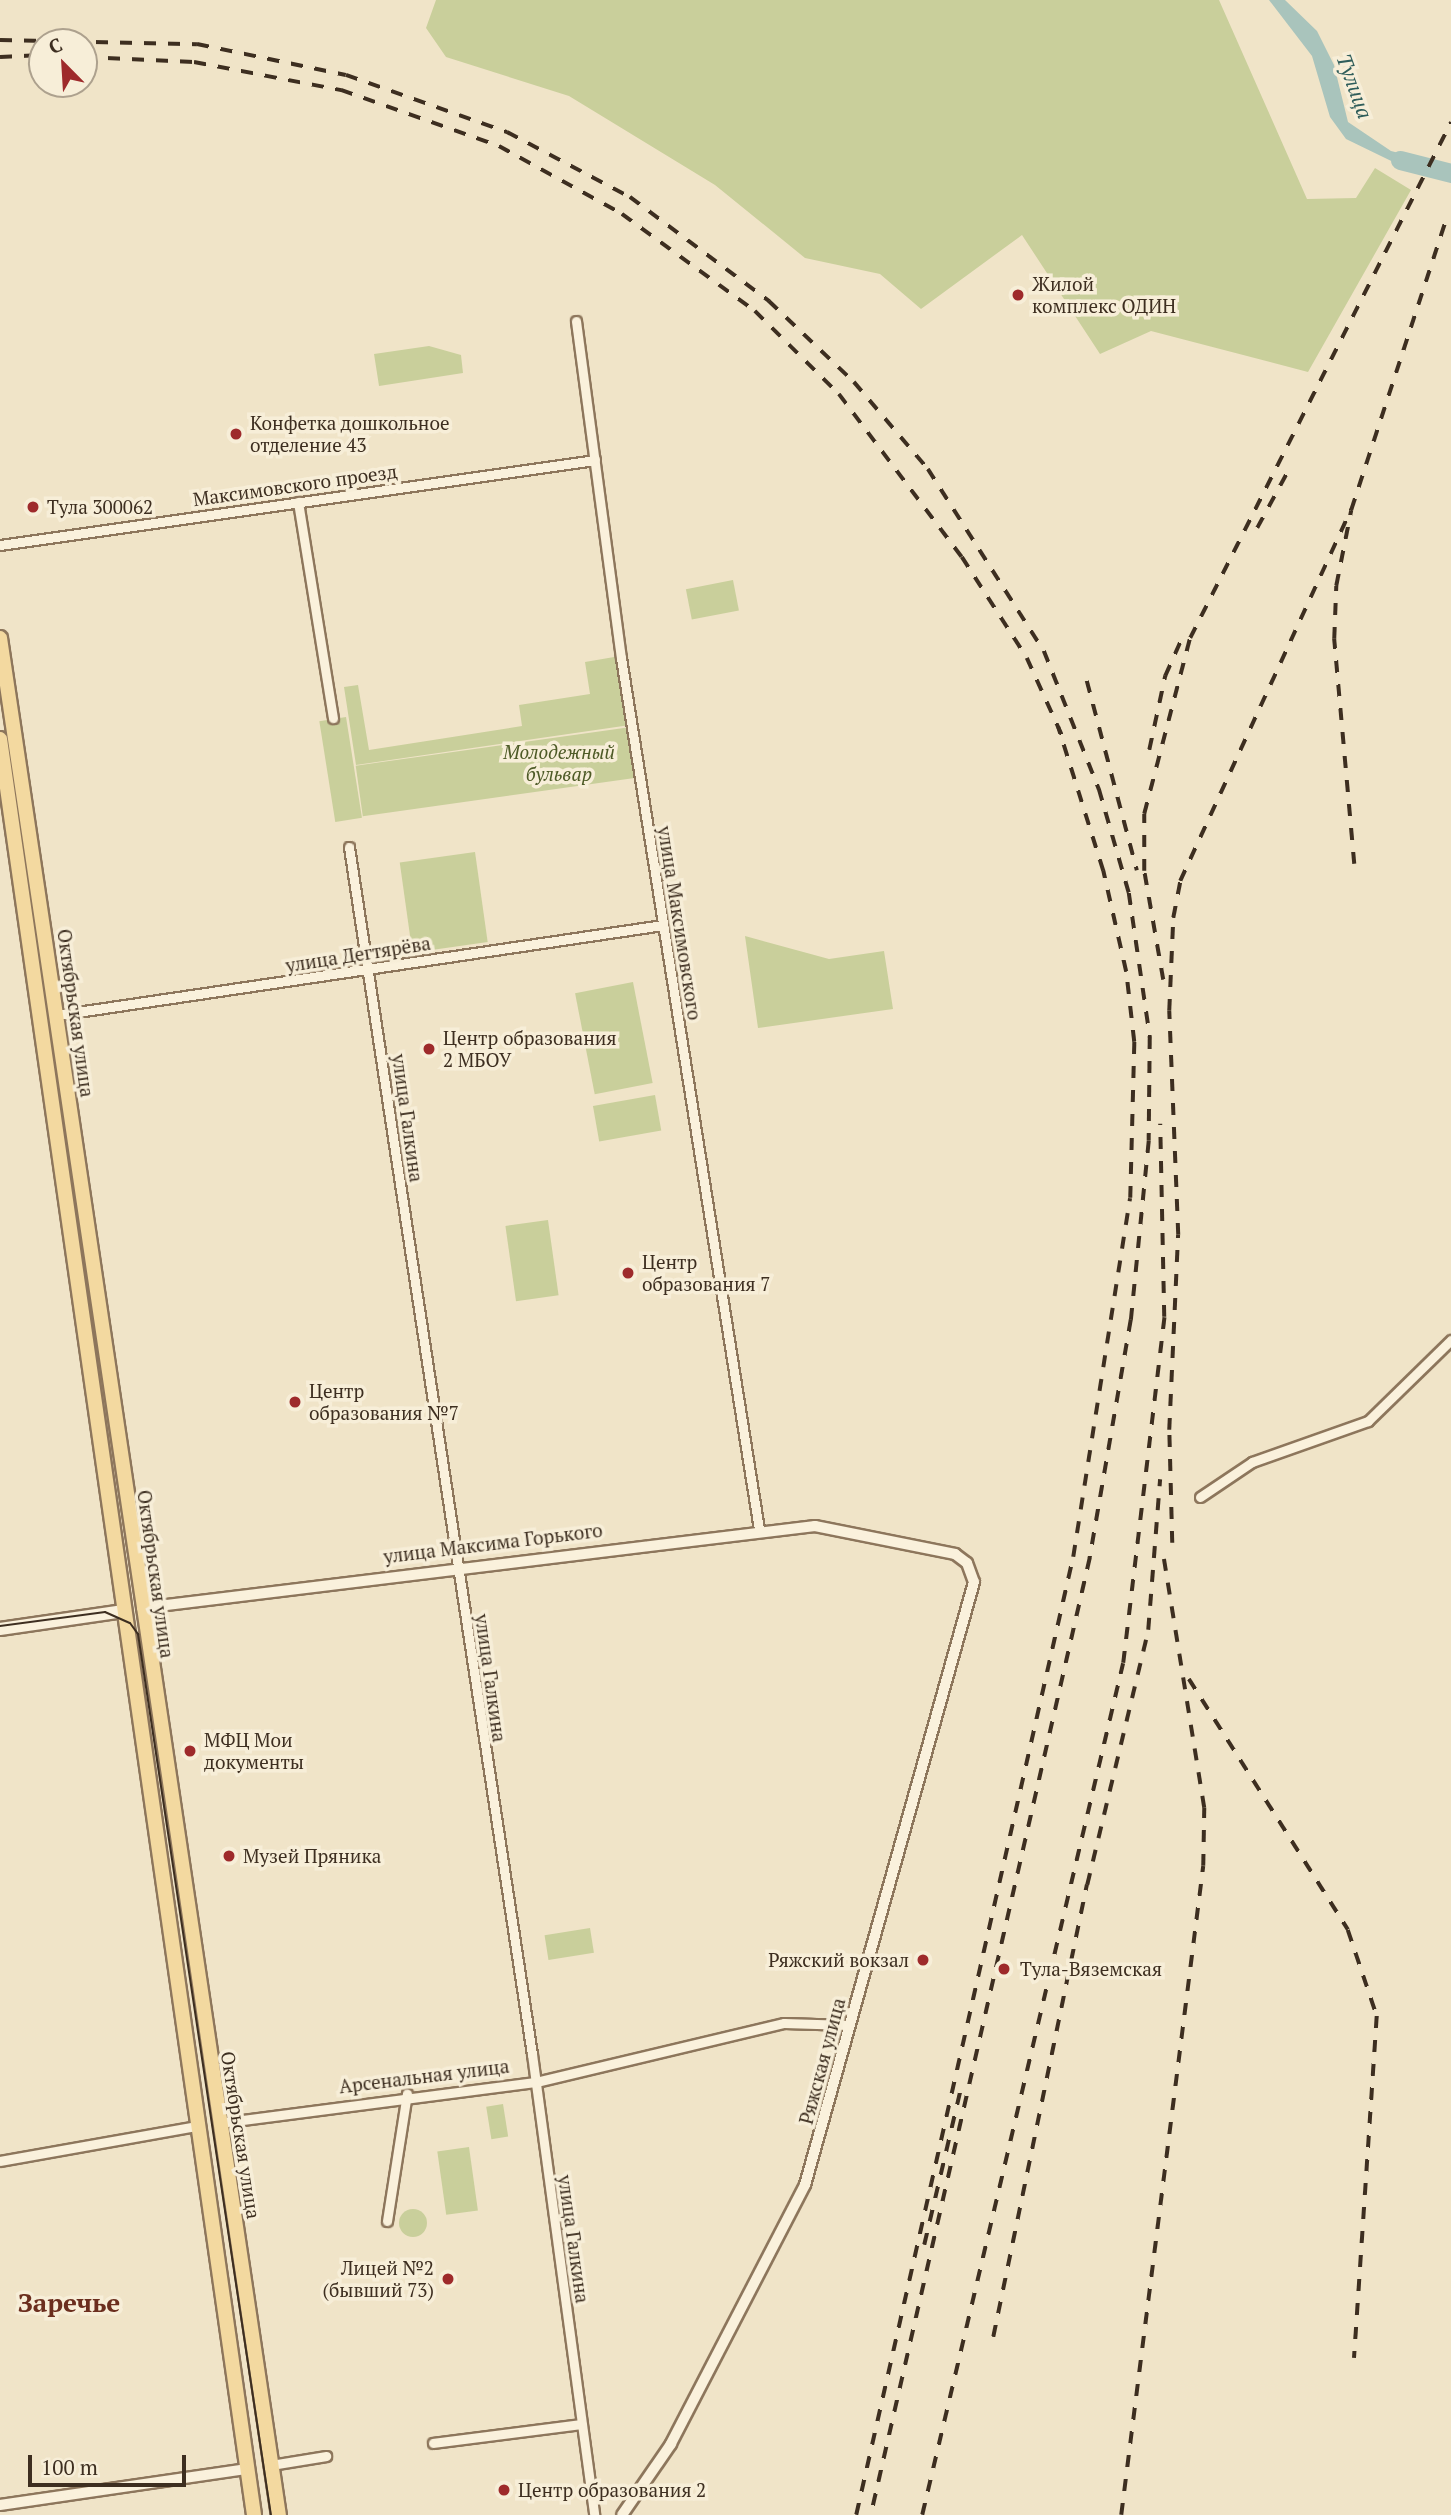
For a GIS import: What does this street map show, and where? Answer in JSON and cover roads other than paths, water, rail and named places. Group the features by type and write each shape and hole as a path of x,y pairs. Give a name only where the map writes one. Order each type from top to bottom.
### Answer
{"main road":[{"name":"Октябрьская улица","path":"0,638 6,724 17,751 142,1608 279,2515"},
{"name":"Октябрьская улица","path":"1,746 254,2515"},
{"path":"1,746 17,751"},
{"name":"улица Максима Горького","path":"0,1629 142,1608"},
{"name":"Арсенальная улица","path":"197,2126 220,2123"},
{"path":"247,2469 271,2465"}],"street":[{"name":"улица Максимовского","path":"576,321 663,925 759,1529"},
{"name":"Максимовского проезд","path":"0,545 595,460"},
{"path":"298,502 333,718"},
{"name":"улица Галкина","path":"349,847 371,970 536,2082 594,2515"},
{"name":"улица Дегтярёва","path":"57,1015 663,925"},
{"path":"1200,1497 1252,1462 1368,1421 1451,1340"},
{"name":"улица Максима Горького","path":"142,1608 759,1529 831,1527 955,1553 967,1563 974,1581"},
{"name":"Ряжская улица","path":"622,2515 671,2444 794,2212 974,1581"},
{"name":"Арсенальная улица","path":"220,2123 407,2094 536,2082 784,2024 849,2025"},
{"path":"387,2221 407,2094"},
{"name":"Арсенальная улица","path":"0,2161 197,2126"},
{"path":"432,2443 582,2424"},
{"path":"271,2465 326,2456"},
{"path":"0,2505 247,2469"}],"water":[{"path":"1269,0 1285,0 1317,31 1334,65 1348,122 1391,151 1426,160 1418,174 1346,139 1330,117 1312,56"}],"waterway":[{"name":"Тулица","path":"1400,160 1451,173"}],"tram line":[{"path":"0,1626 105,1612 130,1623 138,1634 271,2515"}],"railway":[{"path":"0,40 197,44 346,75 507,132 630,197 769,301 854,382 928,469 1044,651 1099,789 1129,893 1150,1037 1149,1141 1131,1320 1090,1558 871,2515"},
{"path":"0,57 28,56"},
{"path":"98,58 194,62 341,90 499,146 622,214 755,311 839,394 962,557 1027,658 1062,735"},
{"path":"1163,980 1144,871 1144,814 1190,638 1451,122"},
{"path":"1354,864 1334,639 1336,586 1351,510 1445,222"},
{"path":"1257,528 1288,471"},
{"path":"1172,1543 1169,1430 1178,1235 1169,1011 1173,918 1180,881 1351,510"},
{"path":"1149,750 1165,676 1181,640"},
{"path":"1087,681 1137,870"},
{"path":"856,2515 1073,1557 1130,1198 1134,1042 1126,972 1103,871 1058,727"},
{"path":"922,2515 1123,1663 1164,1317 1160,1124"},
{"path":"993,2337 1087,1885 1148,1630 1160,1479"},
{"path":"1121,2515 1203,1866 1204,1808 1163,1556"},
{"path":"1189,1679 1348,1930 1377,2016 1354,2358"},
{"path":"924,2245 960,2091"}],"place":[{"name":"Жилой комплекс ОДИН","path":"1018,295"},
{"name":"Конфетка дошкольное отделение 43","path":"236,434"},
{"name":"Тула 300062","path":"33,507"},
{"name":"Центр образования 2 МБОУ","path":"429,1049"},
{"name":"Центр образования 7","path":"628,1273"},
{"name":"Центр образования №7","path":"295,1402"},
{"name":"МФЦ Мои документы","path":"190,1751"},
{"name":"Музей Пряника","path":"229,1856"},
{"name":"Ряжский вокзал","path":"923,1960"},
{"name":"Тула-Вяземская","path":"1004,1969"},
{"name":"Лицей №2 (бывший 73)","path":"448,2279"},
{"name":"Центр образования 2","path":"504,2490"}],"district":[{"name":"Заречье","path":"69,2303"}],"park label":[{"name":"Молодежный бульвар","path":"559,763"}]}
